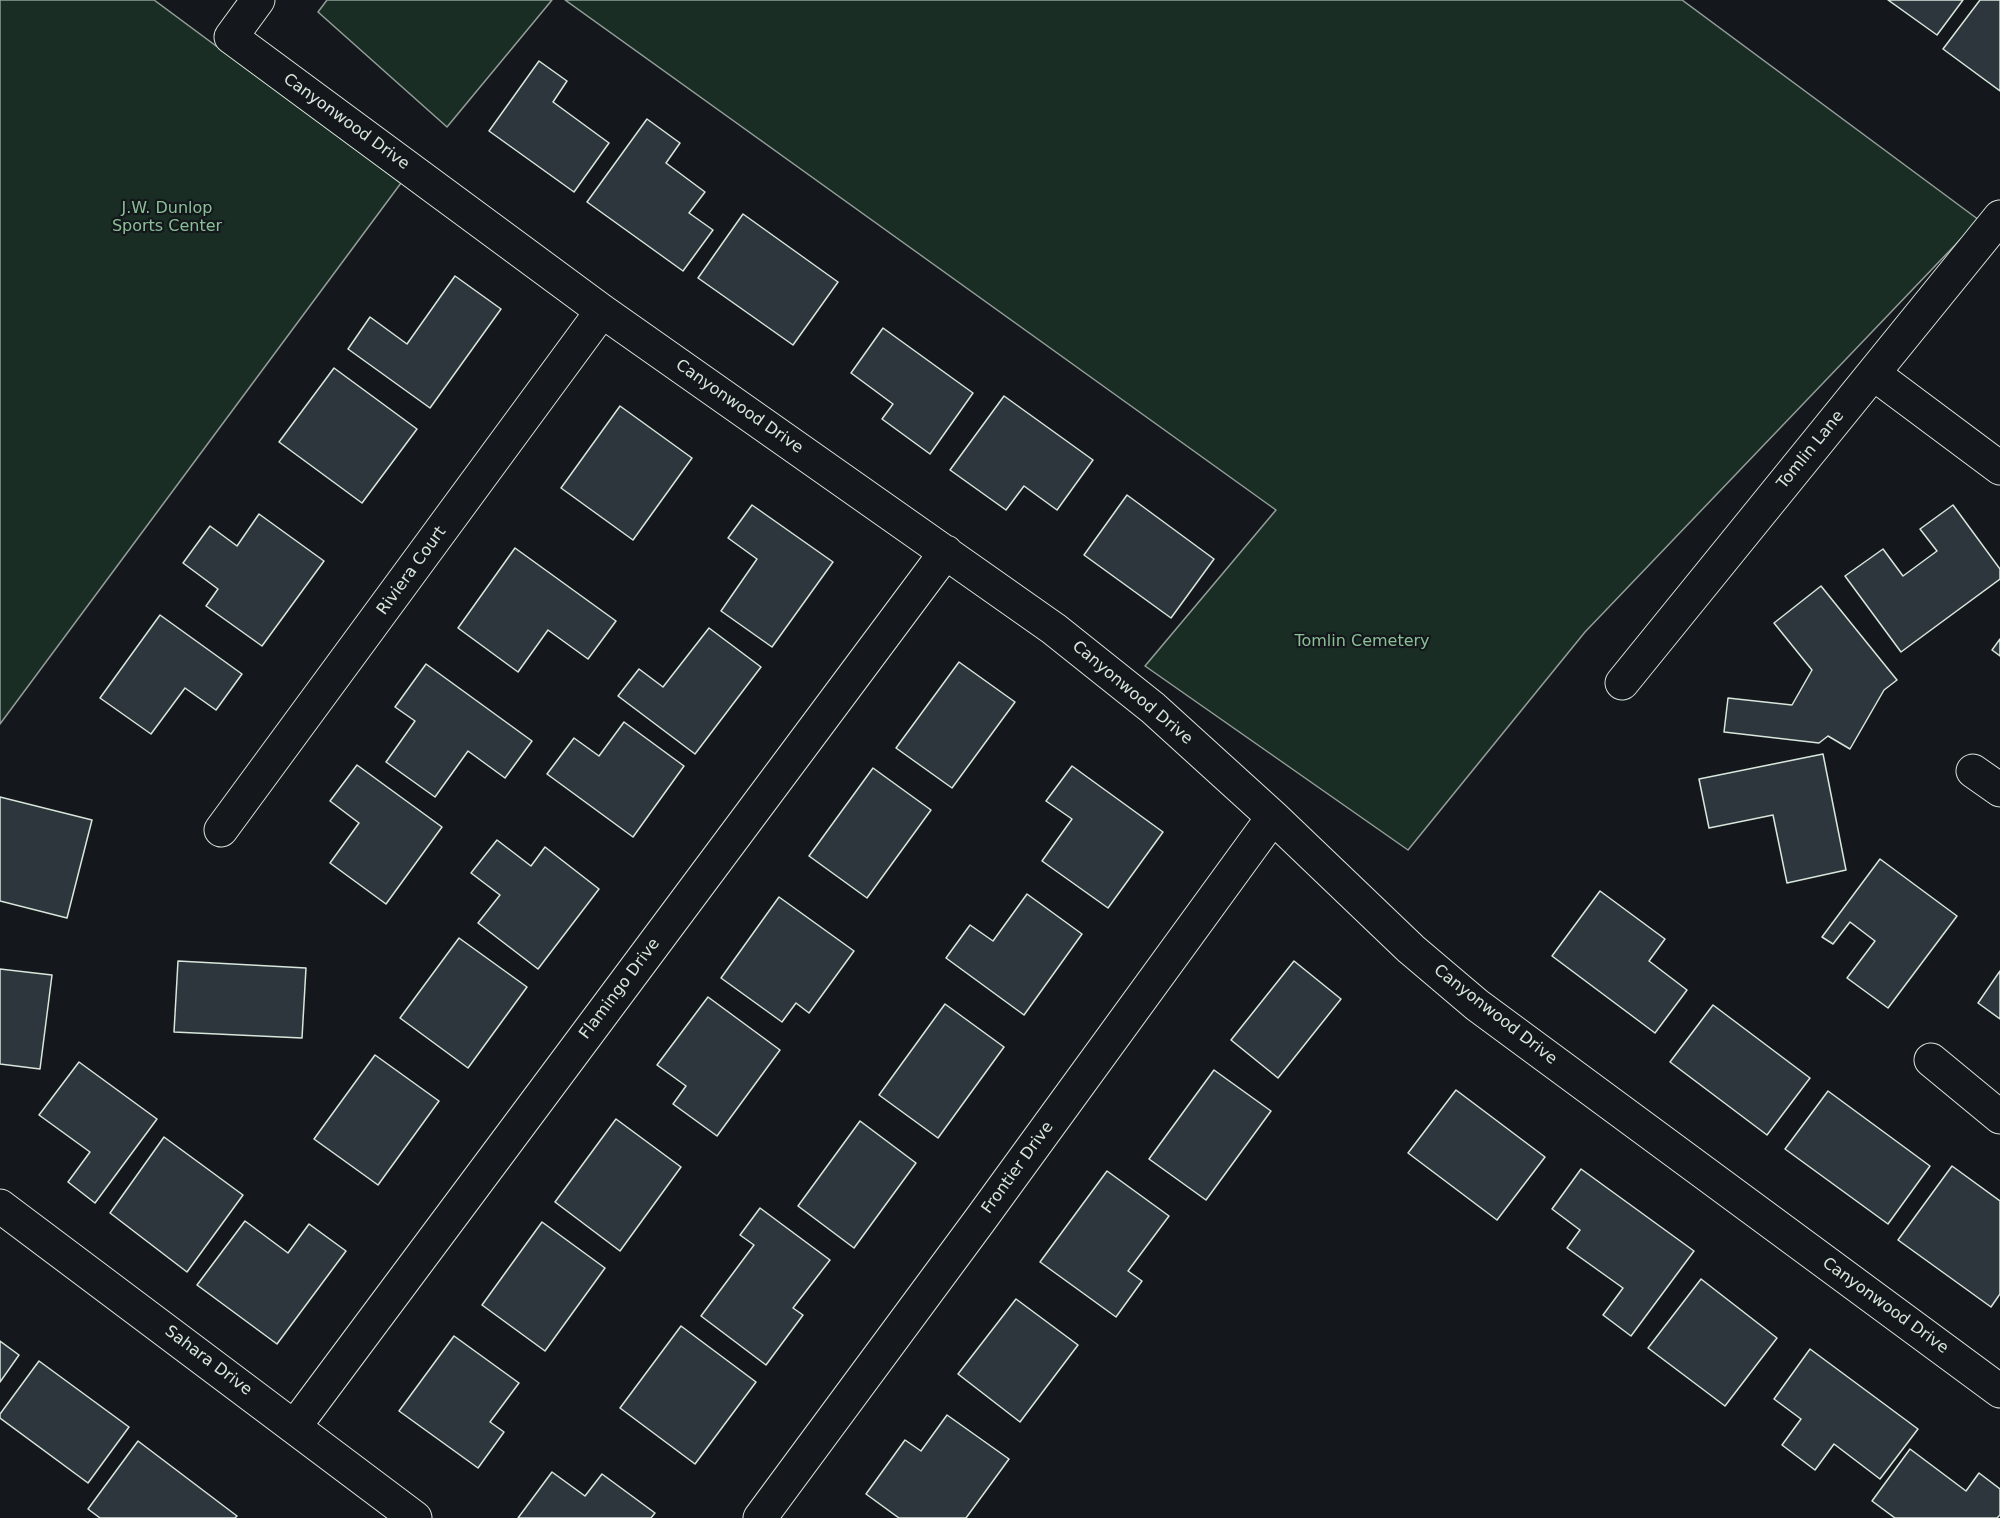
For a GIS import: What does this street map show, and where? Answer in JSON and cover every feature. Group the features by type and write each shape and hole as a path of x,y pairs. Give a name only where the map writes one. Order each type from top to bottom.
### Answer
{"street":[{"name":"Canyonwood Drive","path":"258,0 231,37 602,311 1054,629 1153,708 1273,817 1411,949 1477,1005 2000,1390"},
{"name":"Tomlin Lane","path":"1622,683 2000,217"},
{"name":"Riviera Court","path":"221,830 602,311"},
{"path":"1874,374 2000,468"},
{"name":"Flamingo Drive","path":"295,1426 946,552"},
{"path":"1973,771 2000,790"},
{"name":"Frontier Drive","path":"760,1518 987,1211 1273,817"},
{"path":"1931,1060 2000,1117"},
{"name":"Sahara Drive","path":"0,1206 415,1518"}],"green space":[{"name":"J.W. Dunlop Sports Center","path":"0,0 154,0 401,183 0,724"},
{"path":"327,0 552,0 447,127 318,12"},
{"name":"Tomlin Cemetery","path":"565,0 1682,0 1979,220 1585,632 1408,850 1145,666 1276,510"}],"building":[{"path":"1888,0 1963,0 1937,35"},
{"path":"1980,0 2000,0 2000,91 1943,49"},
{"path":"539,61 567,81 553,102 609,143 574,192 489,131"},
{"path":"647,119 680,143 666,163 705,192 689,213 713,230 683,271 587,202"},
{"path":"743,214 838,282 793,345 698,278"},
{"path":"455,276 501,309 430,408 348,349 370,317 407,344"},
{"path":"883,328 973,393 930,454 882,419 893,404 851,373"},
{"path":"334,368 417,429 362,503 279,442"},
{"path":"1004,396 1093,460 1057,510 1024,486 1006,510 950,470"},
{"path":"620,406 692,458 633,540 561,488"},
{"path":"1127,495 1214,559 1171,618 1084,555"},
{"path":"752,505 833,562 772,647 721,611 757,559 728,538"},
{"path":"1953,505 2000,569 2000,579 1901,652 1845,576 1883,549 1903,576 1937,551 1920,529"},
{"path":"259,514 324,561 262,646 206,606 218,589 183,563 210,526 237,546"},
{"path":"515,548 616,621 588,659 548,630 518,672 458,628"},
{"path":"1821,586 1897,680 1884,690 1850,749 1828,736 1819,743 1724,732 1728,698 1792,705 1812,670 1774,623"},
{"path":"160,615 242,674 216,710 185,688 151,734 100,698"},
{"path":"709,628 761,667 695,754 618,696 639,669 663,687"},
{"path":"2000,639 2000,656 1992,650"},
{"path":"959,662 1015,702 952,788 896,748"},
{"path":"426,664 532,741 505,778 468,751 435,797 386,762 415,721 395,707"},
{"path":"624,722 684,766 633,837 547,774 574,738 599,756"},
{"path":"1823,754 1846,870 1787,883 1773,815 1709,828 1699,779"},
{"path":"357,765 442,827 386,904 330,863 359,823 330,801"},
{"path":"1072,766 1163,832 1108,908 1042,861 1072,819 1046,801"},
{"path":"873,768 931,810 867,898 809,856"},
{"path":"0,797 92,820 67,918 0,901"},
{"path":"497,840 531,866 545,847 599,889 538,969 478,923 500,895 471,873"},
{"path":"1880,859 1957,916 1888,1008 1847,978 1875,941 1850,922 1833,944 1822,937"},
{"path":"1600,891 1665,939 1649,961 1687,990 1655,1033 1552,956"},
{"path":"1027,894 1082,934 1024,1015 946,958 970,925 993,941"},
{"path":"779,897 854,951 809,1013 796,1003 782,1022 721,978"},
{"path":"459,938 527,987 468,1068 400,1018"},
{"path":"178,961 306,968 302,1038 174,1032"},
{"path":"1294,961 1341,999 1278,1078 1231,1040"},
{"path":"0,969 52,975 40,1069 0,1064"},
{"path":"2000,971 2000,1019 1978,1003"},
{"path":"708,997 780,1050 717,1136 673,1104 686,1086 657,1065"},
{"path":"945,1004 1004,1047 938,1138 879,1095"},
{"path":"1713,1005 1810,1078 1767,1135 1670,1062"},
{"path":"375,1055 439,1101 378,1185 314,1139"},
{"path":"79,1062 157,1119 95,1203 68,1182 90,1152 39,1115"},
{"path":"1214,1070 1271,1111 1206,1200 1149,1159"},
{"path":"1456,1090 1545,1157 1497,1220 1408,1153"},
{"path":"1828,1091 1930,1166 1888,1224 1785,1149"},
{"path":"616,1119 681,1167 620,1251 555,1202"},
{"path":"860,1121 916,1163 854,1248 798,1206"},
{"path":"164,1137 243,1195 187,1272 110,1213"},
{"path":"1952,1166 2000,1201 2000,1294 1991,1307 1898,1240"},
{"path":"1581,1169 1694,1251 1631,1336 1603,1315 1623,1288 1567,1248 1580,1230 1552,1209"},
{"path":"1107,1171 1169,1216 1128,1271 1142,1281 1116,1317 1040,1262"},
{"path":"760,1208 830,1260 793,1308 803,1315 766,1365 701,1316 754,1245 740,1235"},
{"path":"245,1221 288,1253 309,1224 346,1251 277,1344 197,1285"},
{"path":"542,1222 605,1268 545,1351 482,1305"},
{"path":"1701,1279 1777,1338 1725,1406 1648,1348"},
{"path":"1016,1299 1078,1345 1020,1422 958,1374"},
{"path":"681,1326 756,1382 695,1464 620,1408"},
{"path":"454,1336 519,1383 490,1422 504,1432 478,1468 399,1411"},
{"path":"0,1341 19,1355 0,1382"},
{"path":"1810,1349 1918,1429 1880,1479 1834,1444 1815,1470 1782,1445 1801,1419 1774,1399"},
{"path":"39,1361 129,1427 88,1483 0,1418 0,1414"},
{"path":"947,1415 1009,1459 966,1518 899,1518 866,1494 905,1440 921,1451"},
{"path":"138,1441 237,1516 235,1518 100,1518 88,1509"},
{"path":"1910,1449 1966,1491 1979,1473 2000,1489 2000,1515 1997,1518 1895,1518 1872,1501"},
{"path":"552,1472 585,1496 602,1474 655,1513 651,1518 518,1518"}]}
